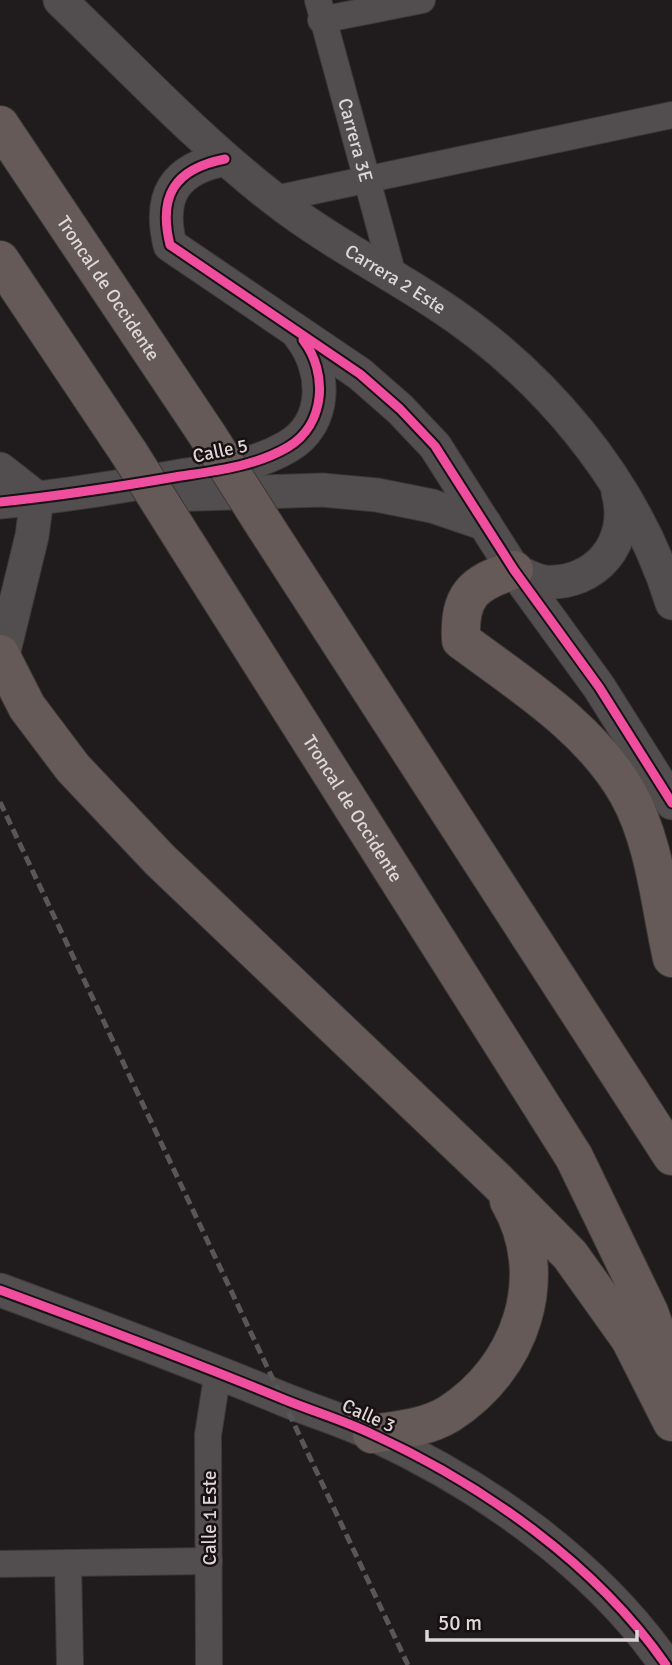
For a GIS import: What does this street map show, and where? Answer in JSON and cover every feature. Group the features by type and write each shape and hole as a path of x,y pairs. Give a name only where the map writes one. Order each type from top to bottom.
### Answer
{"highway":[{"name":"Troncal de Occidente","path":"0,125 208,436 672,1156"},
{"name":"Troncal de Occidente","path":"0,260 129,453 574,1157 649,1312 672,1376"},
{"path":"514,570 486,579 475,588 460,617 461,639 557,712 594,748 628,794 645,837 672,958"},
{"path":"1,657 27,707 82,777 160,860 497,1181 570,1255 630,1339 672,1422"},
{"path":"372,1434 411,1429 447,1415 478,1392 509,1352 521,1328 529,1290 528,1252 517,1214 497,1181"}],"street":[{"name":"Carrera 2 Este","path":"60,0 225,159 275,199 394,279 434,302 505,355 561,410 614,481 640,527 672,603"},
{"path":"320,10 422,0"},
{"name":"Carrera 3E","path":"320,10 394,279"},
{"path":"275,199 672,115"},
{"path":"225,159 201,164 178,181 168,197 164,220 170,245 360,374 400,409 435,446 514,570 599,687 672,803"},
{"name":"Calle 5","path":"0,502 52,497 242,466 290,446 309,427 319,403 321,377 313,353 300,335 276,317"},
{"path":"0,468 52,497 32,536 1,657"},
{"path":"514,570 542,582 573,580 600,566 618,541 623,510 614,481"},
{"name":"Calle 5","path":"52,497 321,490 377,495 432,506 485,524"},
{"name":"Calle 3","path":"0,1290 218,1371 372,1434 460,1481 533,1531 600,1588 666,1665"},
{"name":"Calle 1 Este","path":"209,1665 208,1435 218,1371"},
{"path":"0,1563 209,1561"},
{"path":"68,1564 70,1665"}],"railway":[{"path":"0,802 408,1665"}],"cycle path":[{"path":"225,159 193,170 174,187 166,212 170,245 360,374 400,409 435,446 514,570 599,687 672,803"},
{"path":"0,502 218,470 275,454 301,437 316,411 319,397 317,367 303,340"},
{"path":"0,1290 350,1424 455,1477 534,1531 571,1561 606,1593 638,1628 666,1665"}]}
